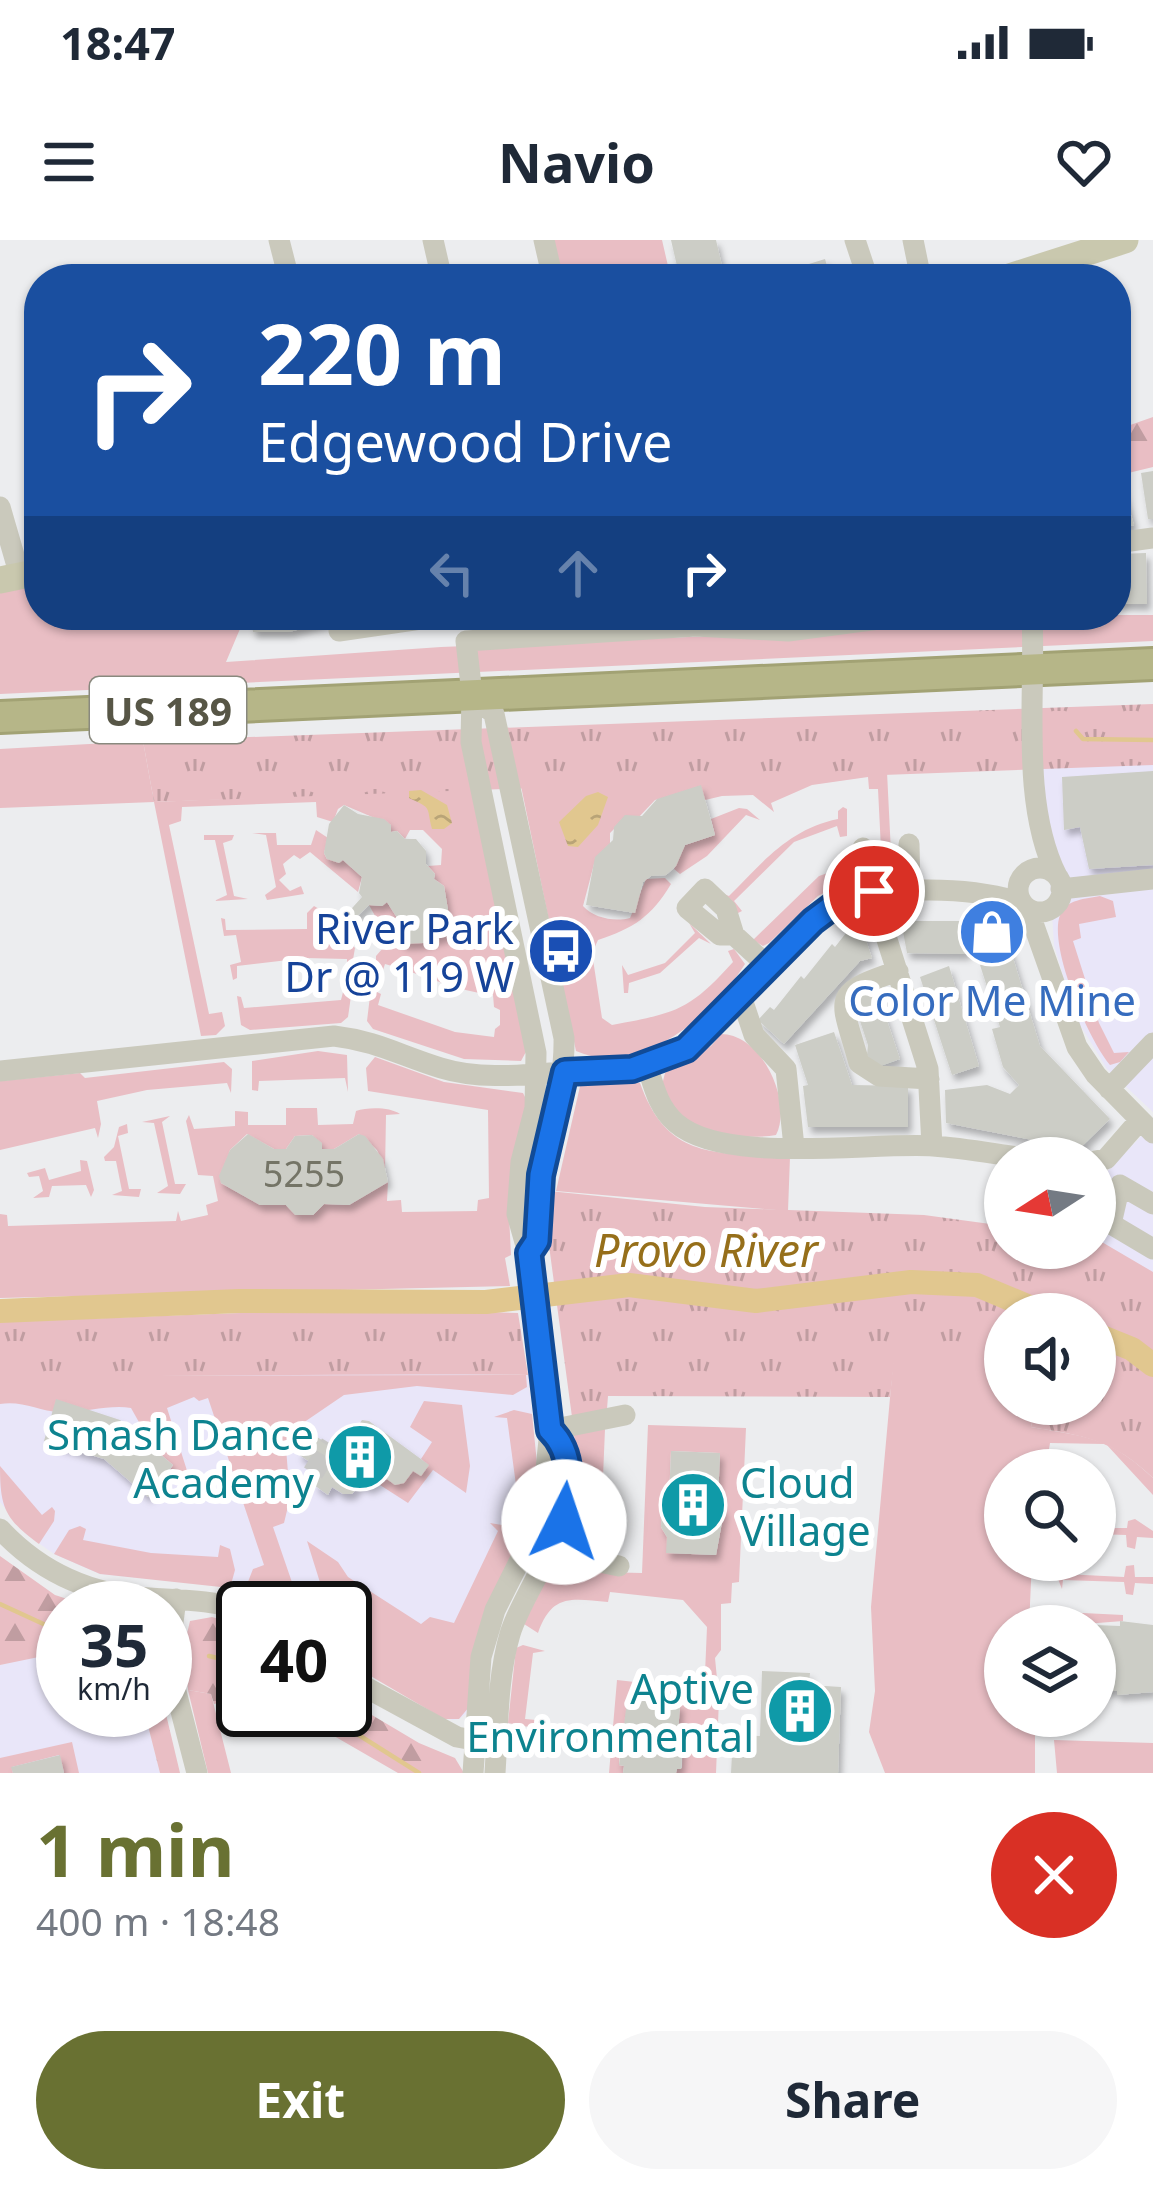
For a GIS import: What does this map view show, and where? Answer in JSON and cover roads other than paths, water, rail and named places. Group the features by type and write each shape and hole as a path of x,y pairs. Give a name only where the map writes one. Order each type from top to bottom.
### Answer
{"highway":[{"name":"US 189","path":"0,716 1153,664"}],"main road":[{"path":"1041,264 1089,245 1125,240"}],"street":[{"path":"0,507 14,566"},
{"path":"339,631 346,630"},
{"path":"464,630 472,694 471,742 550,1073"},
{"path":"466,641 635,630"},
{"path":"1031,630 1029,670 1039,815 1057,891 1049,968"},
{"path":"472,694 494,714 565,1038 550,1073 537,1241 529,1253 550,1430 541,1518 487,1633 481,1658 486,1743 496,1773"},
{"path":"1039,815 1018,895 1086,1062 1146,1126 1116,1151"},
{"path":"909,844 910,890"},
{"path":"863,848 865,870 929,1078 932,1146"},
{"path":"0,1070 334,1036 370,1040 444,1069 504,1077 647,1065 686,1049 713,1026 822,914 874,891 968,890 1043,868 1057,891"},
{"path":"1057,891 1153,879"},
{"path":"968,890 1045,911 1057,891"},
{"path":"734,935 770,967"},
{"path":"898,971 854,985 846,994 843,1004 859,1063 879,1076 929,1078"},
{"path":"741,996 754,1035 786,1069 794,1147"},
{"path":"713,1026 754,1035"},
{"path":"1109,1089 1153,1043"},
{"path":"647,1065 659,1103 677,1124 699,1136 727,1143 794,1147 932,1146 984,1153"},
{"path":"1153,1204 1120,1185 1111,1224 1153,1249"},
{"path":"550,1430 625,1415"},
{"path":"473,1773 486,1743 510,1633 564,1522 567,1450 550,1430"},
{"path":"0,1529 44,1568 73,1581"},
{"path":"550,1552 619,1566"},
{"path":"372,1692 398,1708 486,1743"},
{"path":"187,1737 196,1773"}],"water":[{"path":"421,790 447,805 452,823 444,829 432,829 427,809 409,798 409,791"},
{"path":"598,792 608,797 598,825 578,847 568,846 559,822 586,796"}],"waterway":[{"path":"1076,731 1083,739 1153,740"},
{"name":"Provo River","path":"0,1311 239,1301 486,1302 629,1285 756,1301 911,1282 977,1285 996,1293"},
{"name":"Provo River","path":"1116,1343 1153,1365"},
{"path":"0,1604 36,1621"},
{"path":"209,1656 216,1658"},
{"path":"362,1737 419,1773"}],"tunnel":[{"path":"313,1473 331,1444"}],"place":[{"name":"Color Me Mine","path":"992,932"},
{"name":"River Park Dr @ 119 W","path":"561,951"},
{"name":"Smash Dance Academy","path":"360,1457"},
{"name":"Cloud Village","path":"693,1505"},
{"name":"Aptive Environmental","path":"800,1711"}]}
